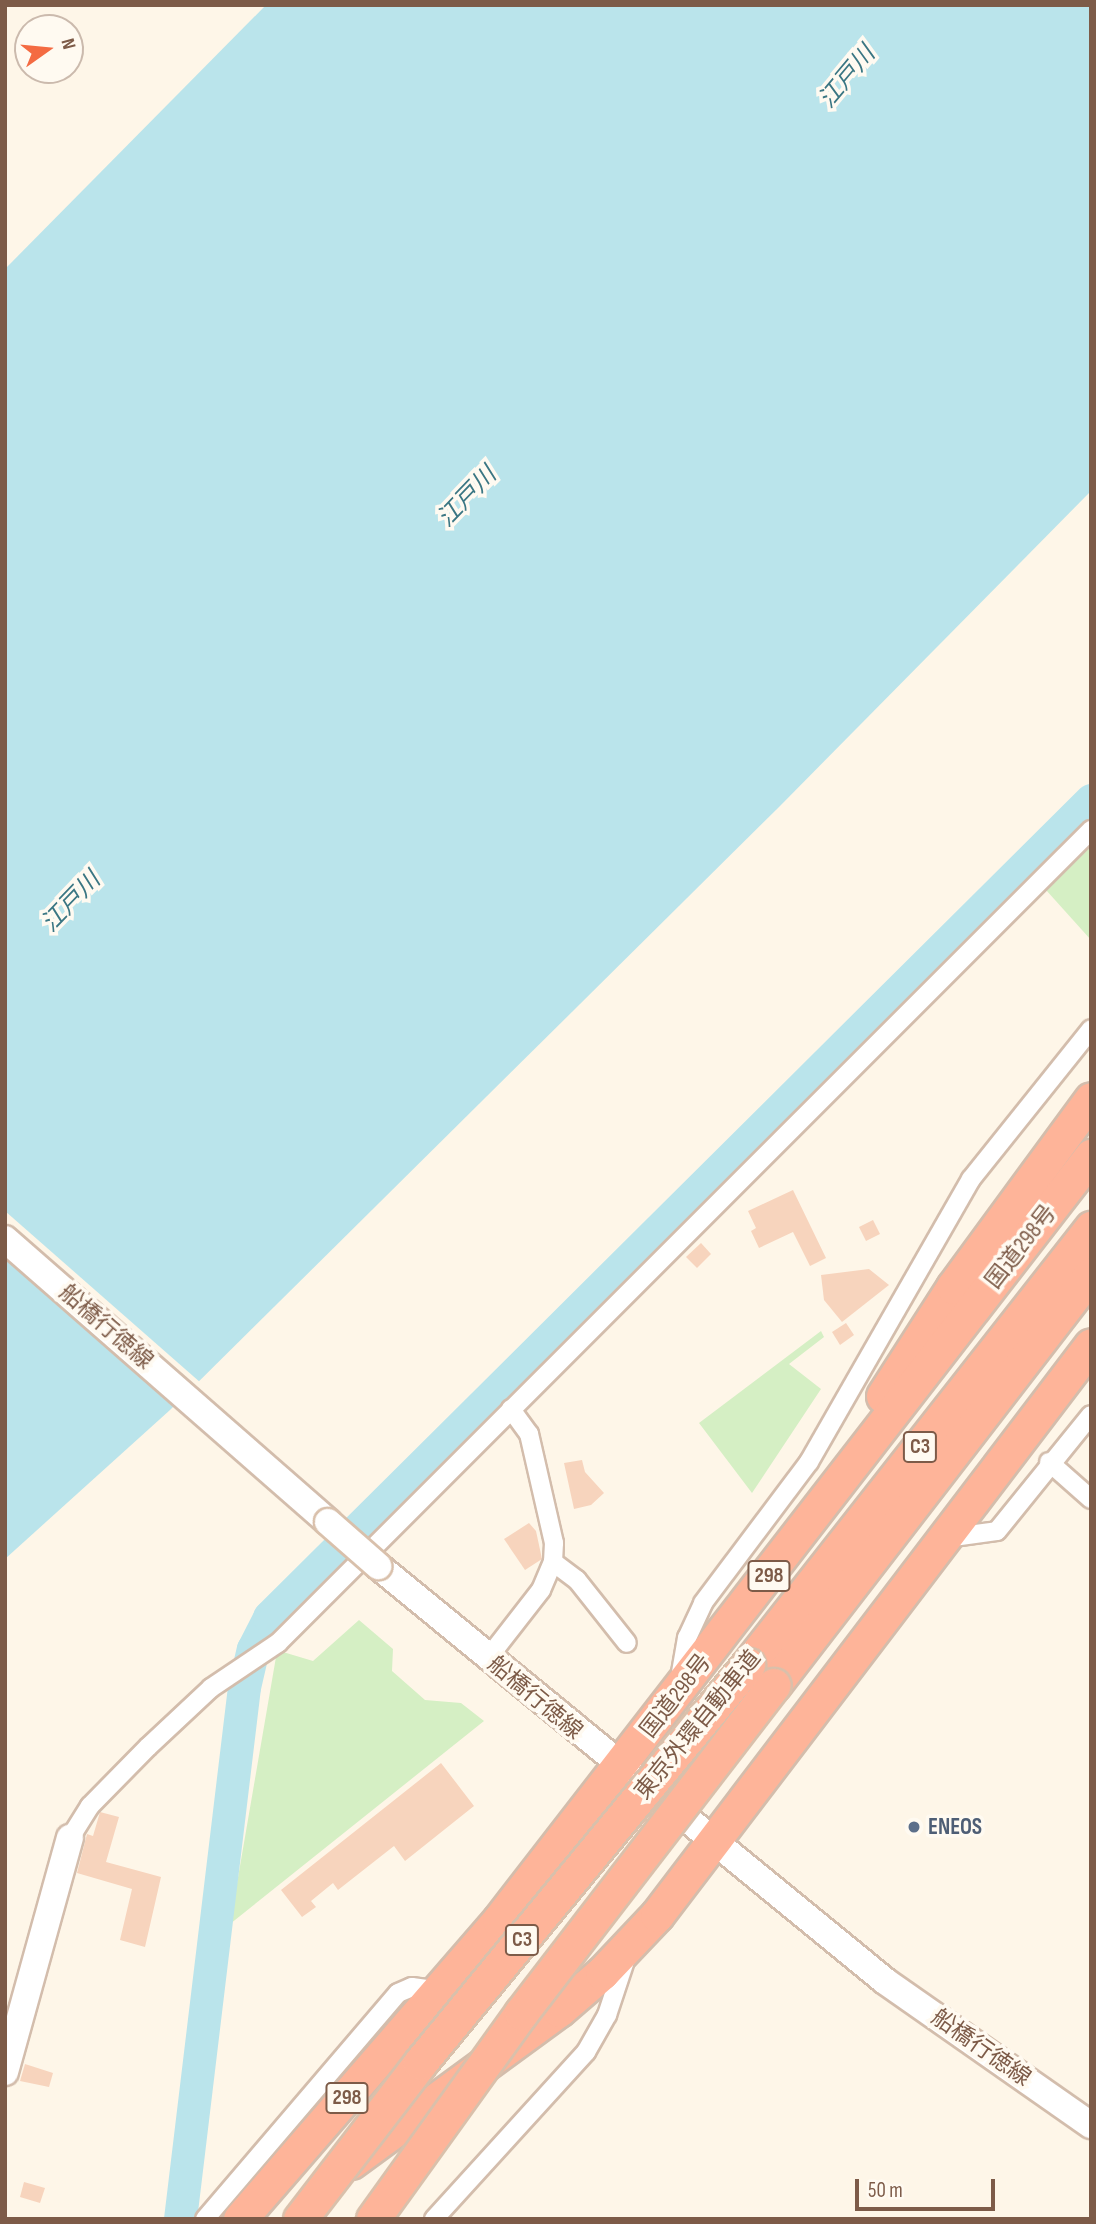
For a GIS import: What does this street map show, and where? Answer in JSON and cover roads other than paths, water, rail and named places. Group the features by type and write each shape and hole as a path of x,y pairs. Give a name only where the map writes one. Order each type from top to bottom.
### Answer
{"highway":[{"path":"804,1530 946,1298 1055,1143 1091,1099"},
{"name":"国道298号","path":"246,2211 441,1991 620,1768 1091,1156"},
{"name":"東京外環自動車道","path":"300,2219 421,2063 748,1665 1091,1228"},
{"name":"東京外環自動車道","path":"373,2219 521,2013 1091,1274"},
{"name":"298","path":"287,2219 376,2143 559,2010 632,1941 713,1844 1091,1345"},
{"path":"1008,1453 1091,1367"}],"main road":[{"name":"船橋行徳線","path":"5,1239 378,1566 713,1844 885,1981 1091,2124"},
{"path":"5,2072 70,1838"}],"street":[{"path":"70,1838 90,1806 191,1705 267,1652 1091,830"},
{"path":"675,1698 687,1638 703,1603 809,1462 975,1172 1091,1029"},
{"path":"488,1658 541,1590 553,1562 554,1543 529,1434 511,1409"},
{"path":"946,1538 997,1531 1049,1462 1091,1415"},
{"path":"1049,1462 1091,1499"},
{"path":"553,1562 577,1580 627,1643"},
{"path":"434,2219 586,2052 607,2015 632,1941"},
{"path":"205,2219 398,1993 412,1987 441,1991"}],"water":[{"name":"江戸川","path":"266,5 1091,5 1091,491 778,808 170,1410 5,1559 5,269"}],"waterway":[{"path":"180,2219 244,1687 253,1649 269,1617 1091,800"}],"place":[{"name":"ENEOS","path":"914,1827"}]}
